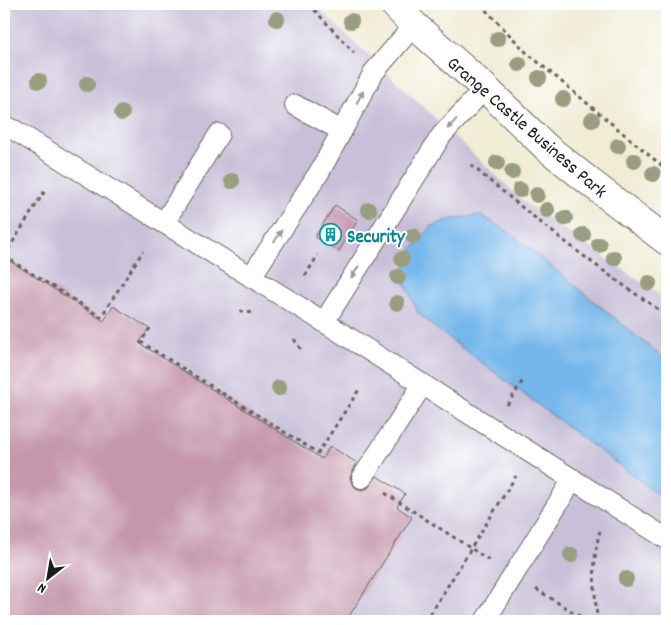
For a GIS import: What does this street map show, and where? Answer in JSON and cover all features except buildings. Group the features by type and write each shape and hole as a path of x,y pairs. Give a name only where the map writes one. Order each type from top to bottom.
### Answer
{"street":[{"name":"Grange Castle Business Park","path":"394,4 414,25 485,88 546,147 667,242"}],"lane":[{"path":"251,277 320,171 374,72 414,25"},
{"path":"324,322 441,136 485,88"},
{"path":"295,105 342,131"},
{"path":"4,126 14,130 324,322 667,539"},
{"path":"164,223 219,134"},
{"path":"362,478 423,384"},
{"path":"485,621 573,479"}],"path":[{"path":"309,4 355,54"},
{"path":"480,4 526,52 667,170"},
{"path":"471,165 530,214 636,295 667,316"},
{"path":"46,189 4,256 101,317 143,251"},
{"path":"150,328 141,342 318,453 360,388"},
{"path":"506,408 524,379"},
{"path":"426,621 531,453"},
{"path":"362,478 587,621"},
{"path":"594,621 598,616 594,568 596,545 601,528 616,506"}],"shaded area":[{"path":"4,4 314,4 523,201 667,300 667,621 4,621"}],"water":[{"path":"480,215 509,232 667,361 667,501 438,330 418,313 403,278 407,255 431,227 448,220"}],"place":[{"name":"Security","path":"331,235"}]}
